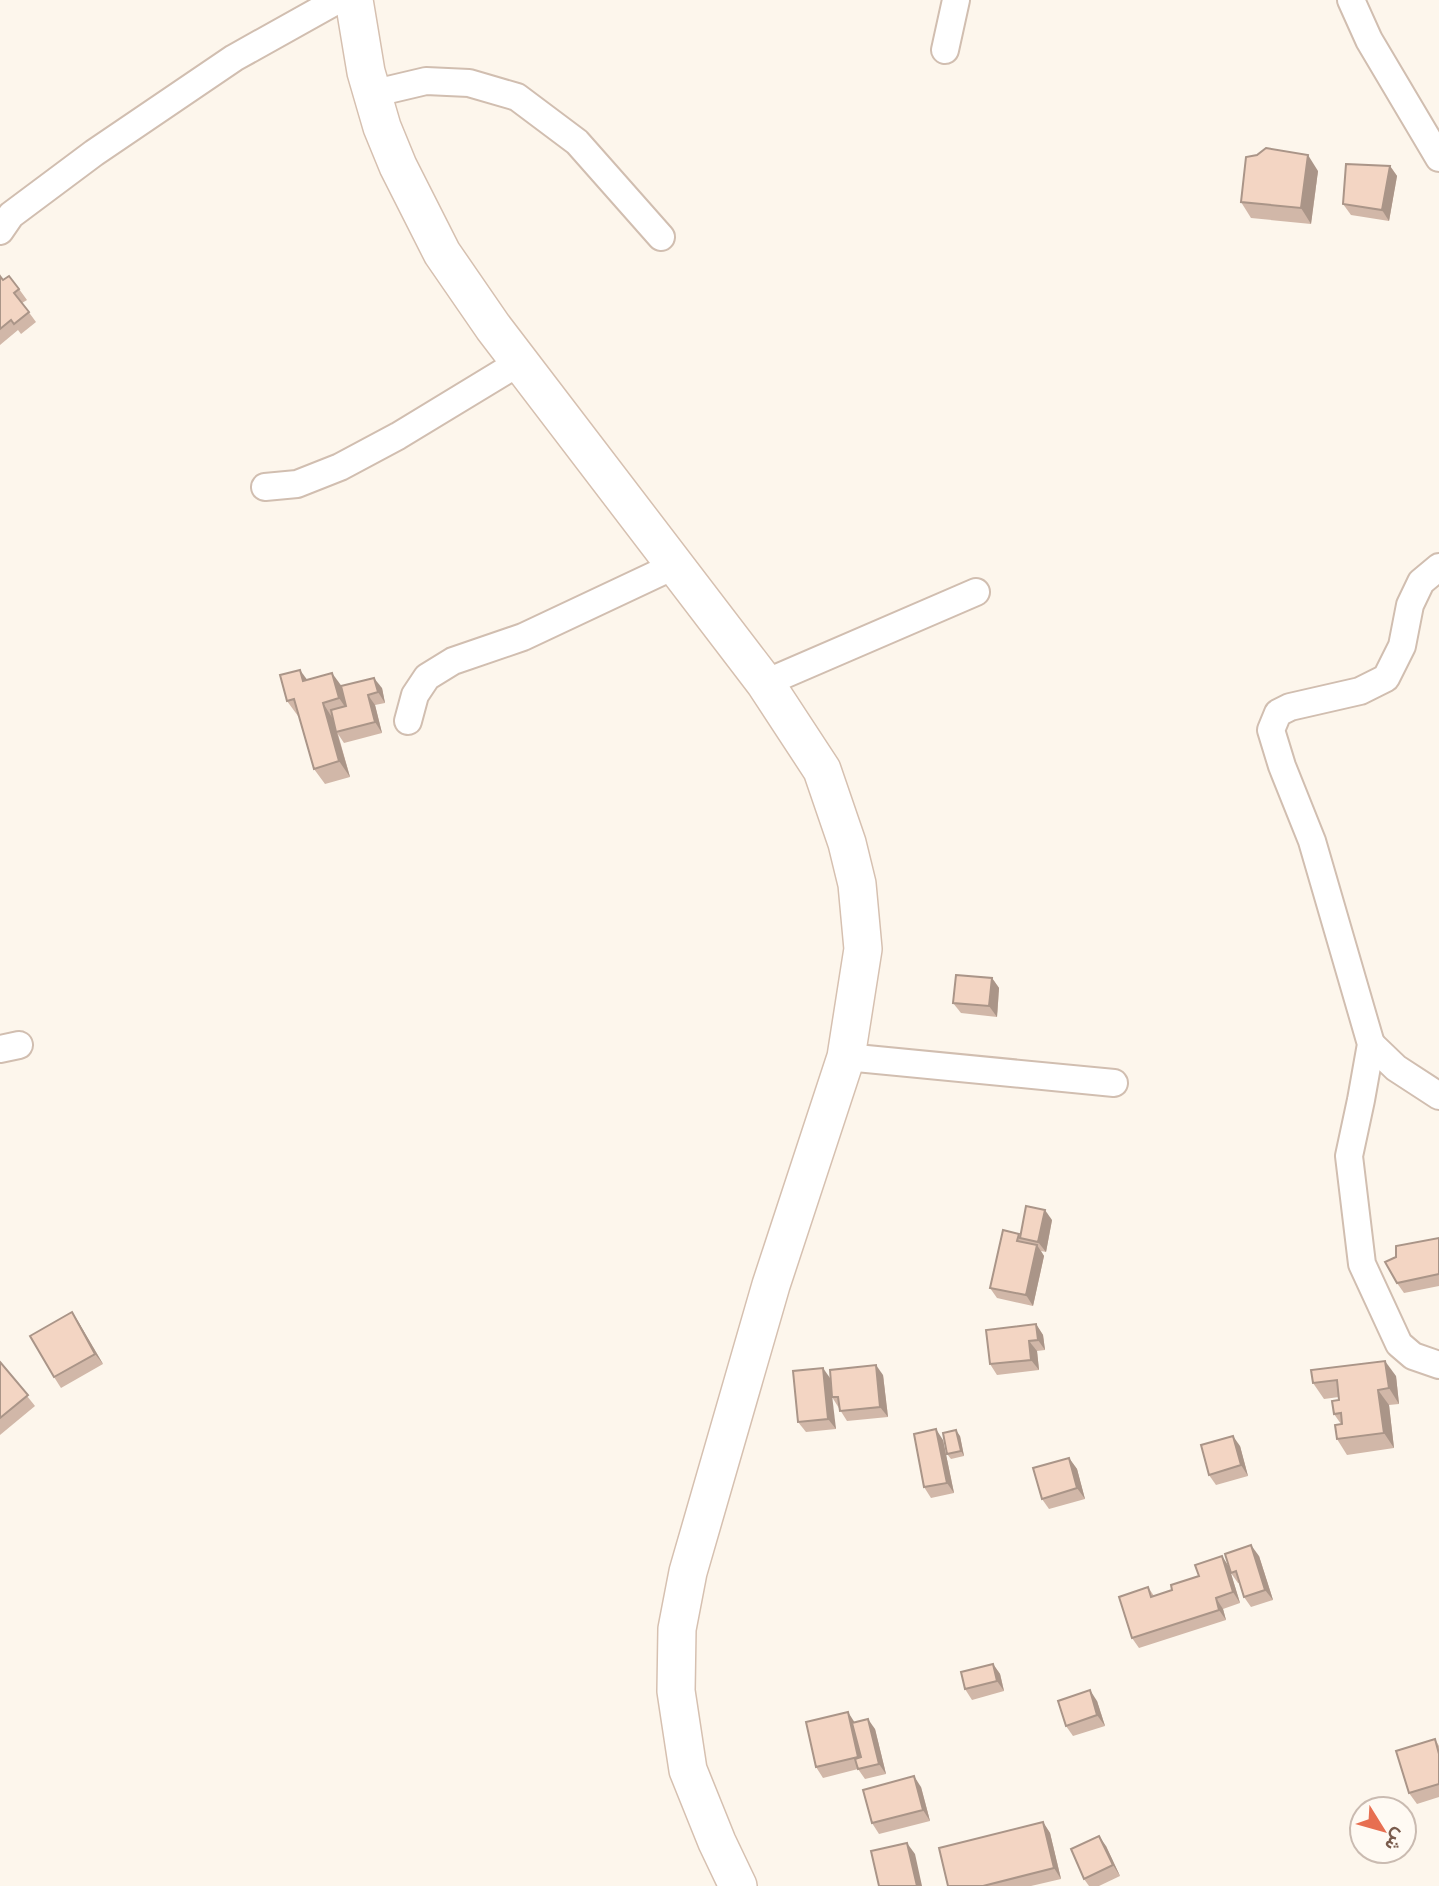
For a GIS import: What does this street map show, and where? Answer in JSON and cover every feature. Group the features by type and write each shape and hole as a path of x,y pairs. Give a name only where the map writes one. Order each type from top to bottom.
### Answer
{"street":[{"path":"0,231 10,215 94,153 234,58 338,0"},
{"path":"354,0 366,72 382,127 398,166 442,253 493,327 765,683 821,770 847,843 857,884 863,949 846,1058 771,1285 688,1572 677,1629 676,1691 688,1770 738,1886"},
{"path":"945,50 956,0"},
{"path":"1351,0 1369,40 1439,158"},
{"path":"371,94 426,81 469,83 517,97 577,142 661,237"},
{"path":"265,487 297,484 340,467 398,436 520,362"},
{"path":"408,722 415,695 426,677 453,661 523,637 676,565"},
{"path":"1439,567 1421,582 1410,605 1402,646 1386,678 1360,691 1290,706 1278,713 1270,730 1312,841 1371,1044 1349,1156 1362,1264 1399,1343 1413,1356 1439,1365"},
{"path":"765,683 976,592"},
{"path":"1371,1044 1396,1068 1439,1096"},
{"path":"846,1058 1114,1083"}],"building":[{"path":"1266,148 1308,155 1301,208 1241,202 1246,157 1257,155"},
{"path":"1346,164 1390,166 1382,210 1343,204"},
{"path":"0,276 3,280 9,276 19,289 14,293 29,312 14,324 11,320 0,329"},
{"path":"300,670 303,681 332,673 339,698 323,703 339,761 314,769 294,699 287,701 280,675"},
{"path":"374,678 378,692 368,695 375,722 336,732 331,710 346,706 341,686"},
{"path":"956,975 992,978 989,1006 953,1003"},
{"path":"1026,1206 1045,1210 1038,1242 1020,1238"},
{"path":"1003,1230 1019,1234 1017,1241 1037,1245 1026,1295 990,1288"},
{"path":"1439,1238 1439,1274 1397,1283 1385,1262 1396,1257 1396,1246"},
{"path":"72,1312 95,1354 54,1377 30,1336"},
{"path":"1036,1324 1038,1340 1029,1341 1031,1360 990,1364 986,1330"},
{"path":"1385,1361 1389,1388 1378,1390 1384,1433 1337,1439 1335,1425 1342,1424 1341,1413 1334,1414 1332,1401 1339,1400 1337,1380 1313,1383 1311,1370"},
{"path":"0,1362 28,1395 0,1418"},
{"path":"876,1365 880,1407 840,1411 838,1397 832,1397 830,1370"},
{"path":"823,1368 828,1419 798,1422 793,1371"},
{"path":"936,1429 947,1483 924,1487 914,1434"},
{"path":"956,1430 961,1451 947,1454 943,1433"},
{"path":"1233,1436 1241,1465 1209,1475 1201,1445"},
{"path":"1069,1458 1077,1488 1042,1499 1033,1468"},
{"path":"1251,1545 1265,1590 1244,1597 1236,1571 1231,1573 1225,1554"},
{"path":"1222,1556 1233,1592 1216,1598 1219,1610 1132,1638 1119,1597 1148,1587 1151,1597 1172,1590 1171,1585 1199,1576 1195,1565"},
{"path":"993,1664 997,1681 965,1689 961,1672"},
{"path":"1090,1690 1097,1715 1066,1726 1058,1701"},
{"path":"848,1712 858,1757 816,1767 806,1722"},
{"path":"868,1719 879,1764 858,1769 855,1759 861,1757 852,1723"},
{"path":"1435,1739 1439,1754 1439,1784 1409,1793 1396,1751"},
{"path":"914,1776 923,1810 872,1823 863,1790"},
{"path":"1043,1822 1054,1868 983,1886 948,1886 939,1848"},
{"path":"1099,1836 1113,1865 1084,1879 1071,1849"},
{"path":"907,1843 917,1886 879,1886 871,1851"}]}
